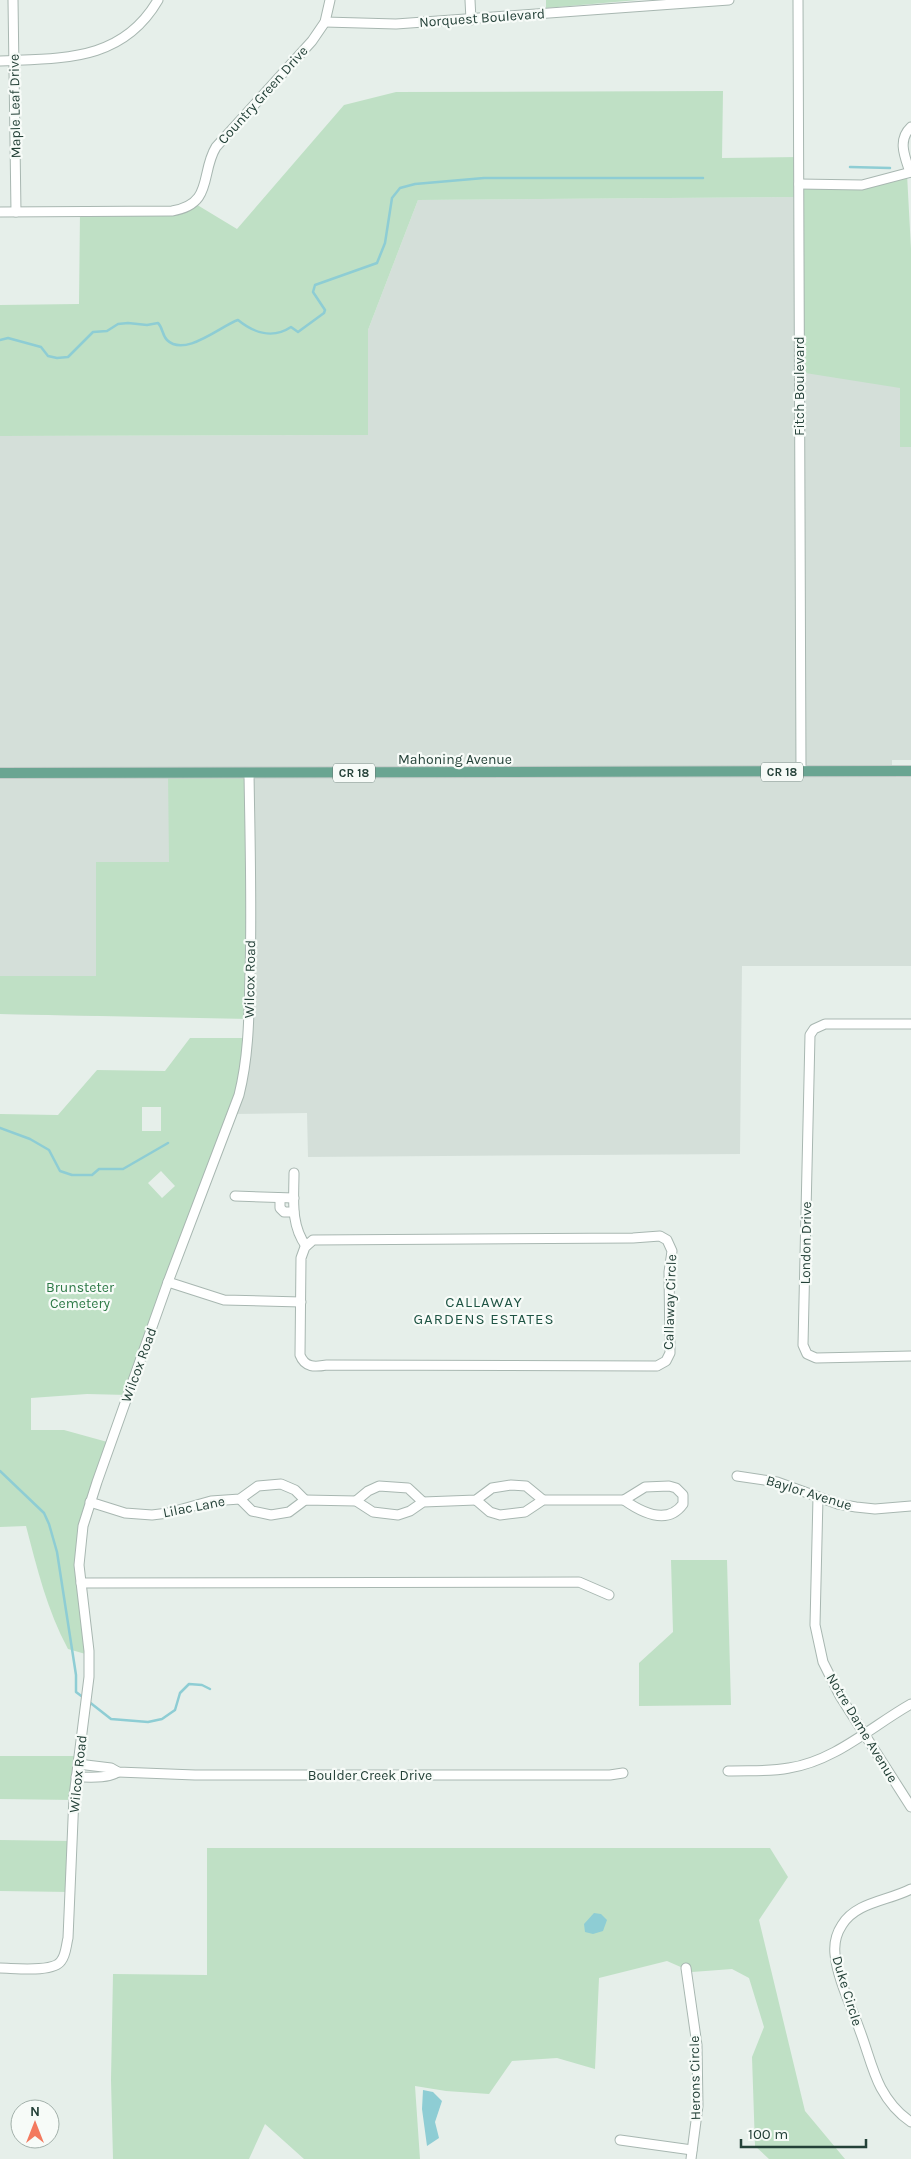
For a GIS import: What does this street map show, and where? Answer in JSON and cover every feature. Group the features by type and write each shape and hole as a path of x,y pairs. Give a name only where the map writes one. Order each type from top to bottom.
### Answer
{"main road":[{"name":"Mahoning Avenue","path":"0,773 911,771"}],"street":[{"name":"Maple Leaf Drive","path":"13,0 16,212"},
{"path":"0,61 77,56 110,46 136,28 158,0"},
{"name":"Country Green Drive","path":"0,212 172,211 189,206 204,190 210,160 216,146 312,41 325,22 330,0"},
{"path":"470,0 471,20"},
{"name":"Norquest Boulevard","path":"325,22 396,24 471,20 729,0"},
{"name":"Fitch Boulevard","path":"798,0 801,771"},
{"path":"799,184 862,185 911,172 903,148 906,134 911,127"},
{"name":"Wilcox Road","path":"0,1968 47,1968 60,1963 68,1938 76,1777 89,1677 89,1651 81,1583 80,1548 83,1526 168,1282 239,1095 249,1040 252,888 249,773"},
{"name":"London Drive","path":"911,1024 825,1024 814,1029 808,1039 804,1350 816,1358 911,1356"},
{"path":"294,1173 294,1212 300,1237 306,1246"},
{"path":"235,1196 294,1198"},
{"path":"280,1198 280,1208 284,1212 294,1212"},
{"name":"Callaway Circle","path":"660,1236 667,1240 672,1251 669,1272 670,1353 666,1360 657,1366 313,1366 307,1364 300,1355 301,1258 306,1246 318,1239 633,1238 660,1236"},
{"path":"168,1282 224,1300 301,1302"},
{"name":"Baylor Avenue","path":"737,1476 777,1482 838,1504 875,1509 911,1506"},
{"name":"Lilac Lane","path":"90,1502 125,1513 152,1515 168,1513 211,1501 240,1499 258,1486 281,1484 295,1490 305,1500 290,1512 271,1515 252,1511 240,1499"},
{"path":"305,1500 356,1501 378,1514 398,1515 410,1511 423,1502 476,1500 492,1488 511,1485 526,1486 543,1500"},
{"path":"356,1501 374,1487 387,1486 408,1488 423,1502"},
{"path":"476,1500 485,1509 500,1515 525,1512 543,1500 624,1500 642,1512 661,1515 675,1512 683,1504 684,1500 676,1488 669,1486 651,1486 638,1490 624,1500"},
{"name":"Notre Dame Avenue","path":"818,1497 815,1611 818,1641 832,1681 911,1807"},
{"path":"81,1583 579,1582 610,1595"},
{"path":"728,1771 775,1770 803,1765 828,1755 911,1704"},
{"name":"Boulder Creek Drive","path":"78,1764 111,1768 118,1772 195,1775 610,1775 623,1772"},
{"name":"Boulder Creek Drive","path":"76,1777 113,1775 118,1772"},
{"name":"Duke Circle","path":"911,1889 854,1911 840,1927 836,1937 835,1950 842,1980 881,2088 897,2110 911,2122"},
{"name":"Herons Circle","path":"686,1968 697,2045 698,2106 692,2154"},
{"path":"620,2140 692,2154"}],"shaded area":[{"path":"799,197 900,388 900,447 911,447 911,760 892,760 892,771 911,771 911,966 742,966 740,1154 308,1157 307,1113 232,1114 249,1019 170,862 96,1016 0,1014 0,436 367,435 368,330 418,200"}],"green space":[{"path":"546,0 638,0 546,8"},
{"path":"723,91 722,158 799,157 799,184 862,185 907,174 911,249 911,447 900,447 900,388 799,372 799,197 418,200 368,330 368,435 0,436 0,305 79,304 80,212 172,211 194,203 237,229 344,105 396,92"},
{"path":"168,773 249,773 249,1019 0,1014 0,976 96,976 96,862 169,862"},
{"name":"Brunsteter Cemetery","path":"190,1038 248,1038 243,1078 128,1395 87,1394 31,1398 31,1430 64,1430 111,1443 80,1548 89,1655 68,1649 43,1589 26,1526 0,1527 0,1114 58,1115 97,1070 165,1071","holes":["142,1107 161,1107 161,1131 142,1131","161,1171 175,1186 162,1198 148,1183"]},
{"path":"671,1560 727,1560 731,1705 639,1706 639,1663 673,1632"},
{"path":"0,1756 78,1756 74,1800 0,1799"},
{"path":"0,1840 72,1841 70,1892 0,1891"},
{"path":"207,1848 770,1848 788,1877 759,1920 805,2111 845,2159 769,2159 755,2146 752,2057 764,2027 749,1978 732,1969 692,1972 667,1961 599,1978 595,2069 557,2058 512,2061 489,2094 446,2091 415,2086 420,2159 304,2159 265,2124 249,2159 113,2159 111,2080 113,1974 207,1975"}],"water":[{"path":"594,1913 601,1914 607,1920 603,1931 593,1934 585,1932 584,1924"},
{"path":"423,2090 433,2092 442,2101 435,2122 439,2138 427,2146 422,2109"}],"waterway":[{"path":"850,167 890,168"},
{"path":"0,340 8,338 41,347 48,356 57,358 68,357 93,332 107,331 118,324 147,325 158,323 167,340 175,345 193,343 238,320 244,325 264,333 277,333 291,327 298,332 324,313 325,310 313,292 315,285 377,263 385,243 392,198 400,188 415,184 484,178 703,178"},
{"path":"0,1128 30,1139 49,1150 60,1171 72,1175 92,1175 99,1169 123,1169 168,1143"},
{"path":"0,1471 44,1513 49,1524 57,1552 76,1675 76,1692 84,1698"},
{"path":"88,1701 111,1719 148,1722 162,1719 175,1710 180,1693 189,1684 202,1685 210,1689"}],"district":[{"name":"CALLAWAY GARDENS ESTATES","path":"484,1310"}]}
